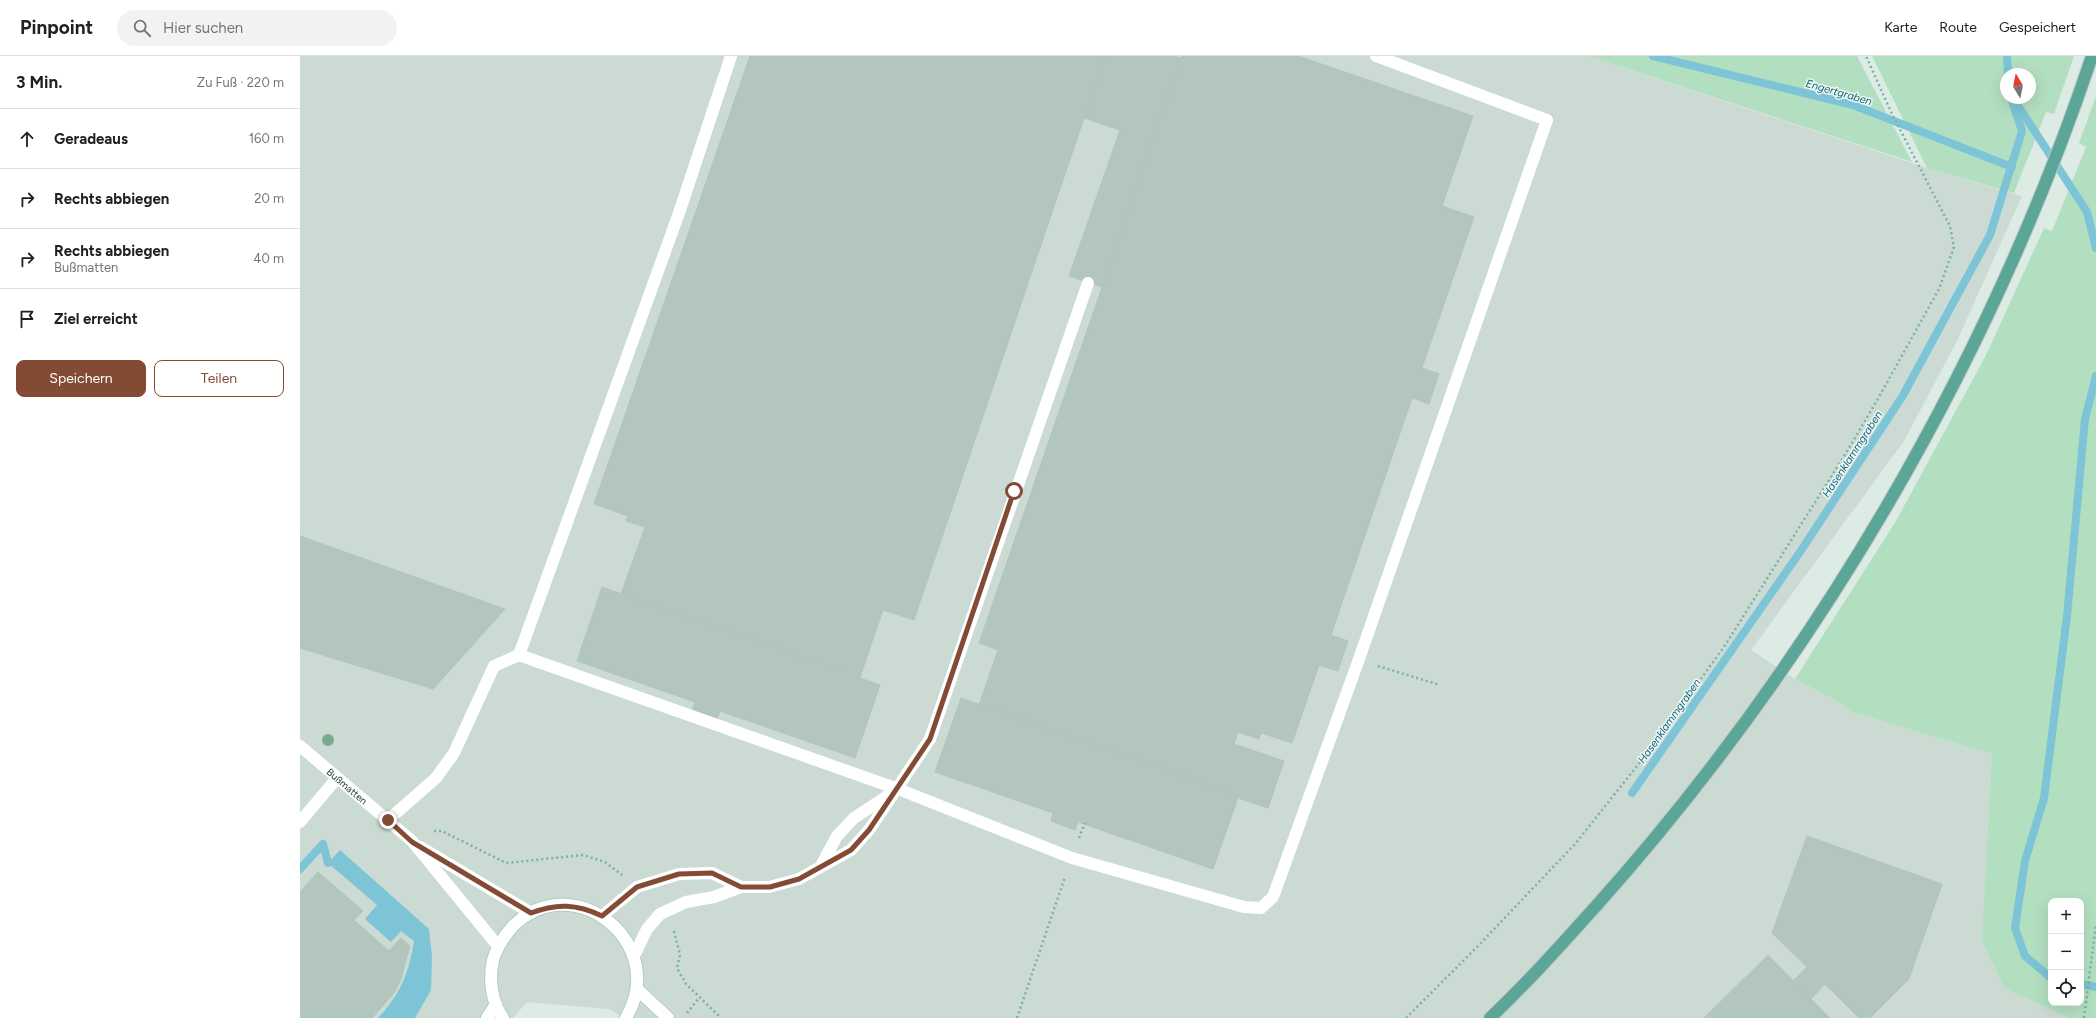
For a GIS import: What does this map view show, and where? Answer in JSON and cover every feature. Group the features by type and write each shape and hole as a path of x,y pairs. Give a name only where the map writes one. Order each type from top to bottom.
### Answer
{"main road":[{"path":"1490,1018 1546,961 1630,868 1707,773 1782,670 1850,566 1943,404 1971,348 2033,212 2066,129 2092,56"}],"street":[{"path":"519,656 679,213 731,56"},
{"path":"388,820 436,778 454,753 494,666 519,656 898,789 1072,858 1244,907 1261,908 1273,897 1359,659 1547,120 1376,56"},
{"path":"634,956 647,929 660,914 686,902 714,897 741,887 770,887 799,879 822,864 851,850 869,830 898,789 930,739 1088,283"},
{"name":"Bußmatten","path":"300,746 412,842 498,946"},
{"path":"300,822 337,778"},
{"path":"822,864 837,836 854,818 898,789"},
{"name":"Bußmatten","path":"412,842 531,913"},
{"path":"602,916 637,887 679,874 712,873 741,887"},
{"path":"503,1018 492,993 491,969 498,946 506,933 531,913 560,905 589,909 602,916 622,933 634,956 637,972 637,989 633,1003 626,1018"},
{"path":"637,989 668,1018"},
{"path":"487,1018 496,1004"}],"path":[{"path":"1406,1018 1479,945 1575,844 1645,756 1724,647 1800,528 1879,397 1939,288 1954,246 1950,226 1891,112 1866,56"},
{"path":"1375,666 1440,685"},
{"path":"1017,1018 1067,871"},
{"path":"2084,1018 2096,924"},
{"path":"683,1018 699,998"}],"shaded area":[{"path":"300,56 1588,56 1927,168 2022,196 1957,341 1904,441 1751,650 1795,679 1831,698 1852,712 1992,754 1983,940 2004,988 2070,1018 624,1018 609,1009 527,1002 513,1018 300,1018"}],"green space":[{"path":"1588,56 1857,56 1912,162"},
{"path":"1872,56 2074,56 2054,114 2046,112 2014,193 1927,168"},
{"path":"2096,96 2096,1018 2070,1018 2004,988 1982,940 1992,754 1852,712 1831,698 1795,679 1896,521 1986,355 2044,228 2052,231 2086,147 2079,143"}],"water":[{"path":"340,850 429,929 432,956 431,990 415,1018 378,1018 398,992 406,973 414,941 401,931 391,942 365,919 377,905 328,863"}],"building":[{"path":"750,56 1105,56 914,620 883,610 860,677 621,594 645,527 626,521 628,516 594,504"},
{"path":"1105,56 1172,56 1181,58 1102,287 1069,276 1120,130 1084,118"},
{"path":"1182,56 1298,56 1473,116 1442,206 1474,217 1422,368 1439,374 1429,404 1412,398 1331,635 1348,641 1338,671 1319,665 1292,743 1261,733 1259,739 1238,732 1234,744 1284,761 1268,808 1238,798 1239,795 979,705 998,650 979,643"},
{"path":"300,536 505,609 433,689 300,648"},
{"path":"602,587 880,685 855,758 720,711 717,719 692,711 695,702 577,661"},
{"path":"961,698 1239,795 1213,869 1078,822 1075,830 1051,821 1053,813 935,772"},
{"path":"1807,836 1942,884 1909,979 1870,1018 1859,1018 1825,984 1811,999 1793,981 1807,967 1772,933"},
{"path":"318,872 363,911 354,920 389,951 401,938 410,946 401,979 394,993 372,1018 300,1018 300,892"},
{"path":"1768,955 1830,1018 1704,1018"}],"waterway":[{"name":"Engertgraben","path":"1653,56 1853,105 2012,167"},
{"name":"Hasenklammgraben","path":"2007,56 2008,68"},
{"name":"Hasenklammgraben","path":"1632,793 1800,552 1902,397 1990,235 2022,131 2013,104"},
{"path":"2017,104 2087,212 2096,248"},
{"path":"2048,975 2025,956 2015,928 2025,861 2044,798 2067,616 2085,419 2096,376"},
{"path":"300,869 323,844 328,863"},
{"path":"2084,985 2096,987"}],"route":[{"path":"388,820 412,842 531,913 560,905 589,909 602,916 637,887 679,874 712,873 741,887 770,887 799,879 822,864 851,850 869,830 898,789 930,739 1014,491"}]}
